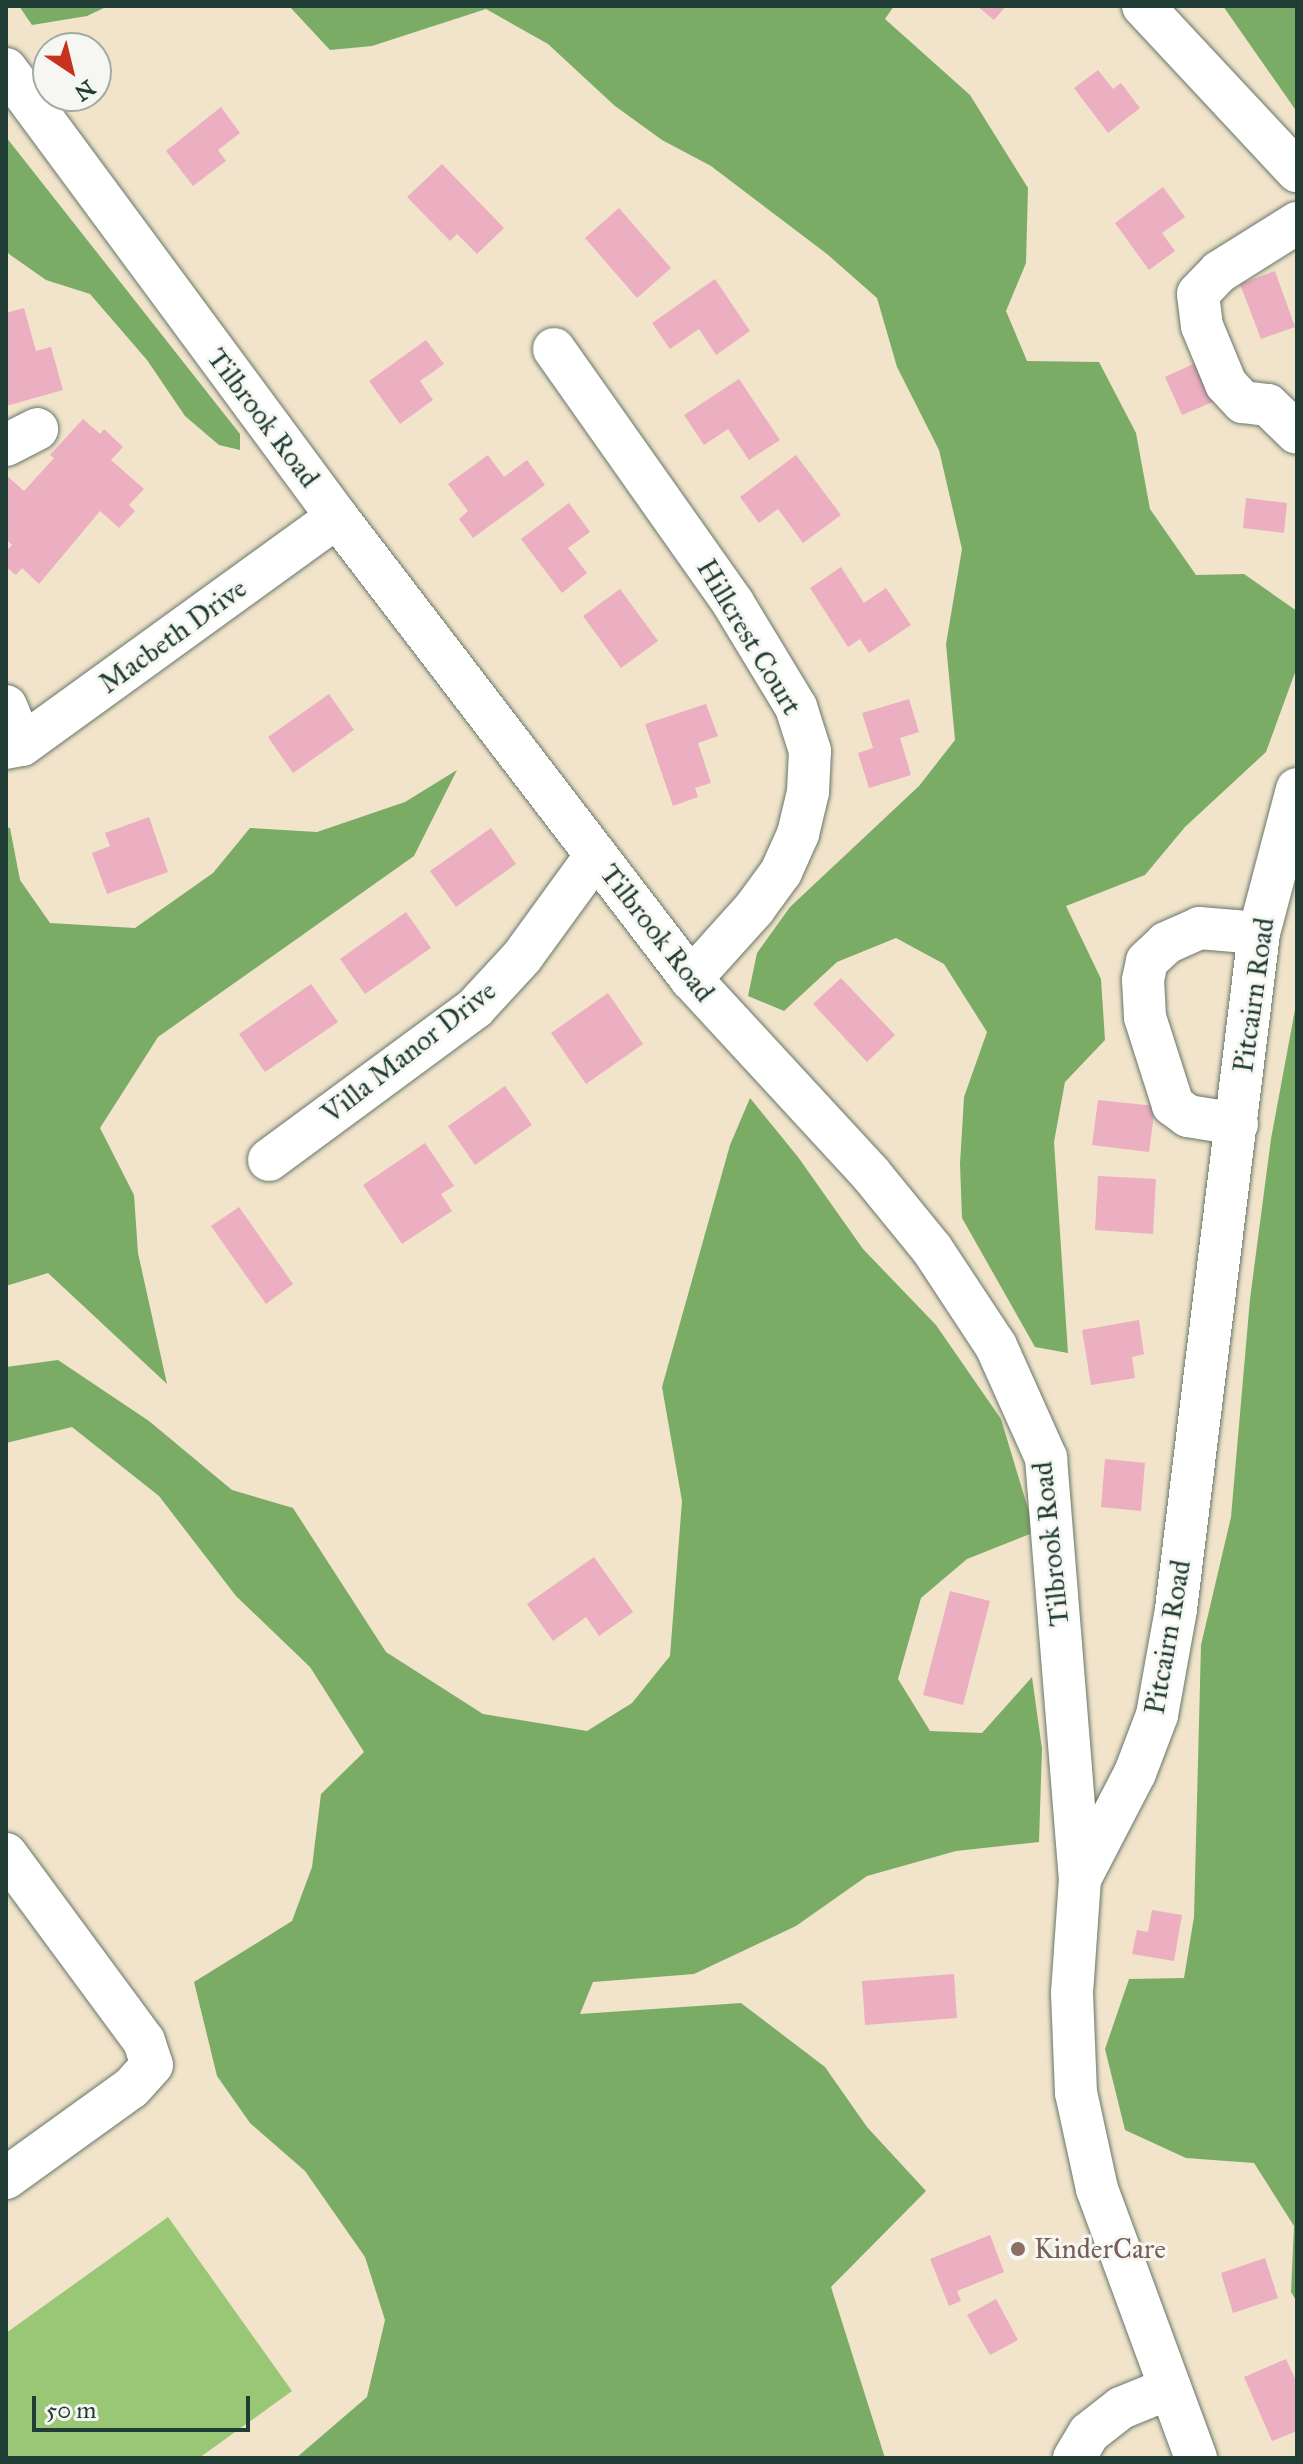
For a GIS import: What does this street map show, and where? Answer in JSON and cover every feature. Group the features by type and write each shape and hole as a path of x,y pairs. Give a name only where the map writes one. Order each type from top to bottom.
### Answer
{"street":[{"path":"1143,6 1297,171"},
{"name":"Tilbrook Road","path":"6,69 337,517 691,979 870,1173 932,1249 996,1346 1046,1458 1080,1879"},
{"path":"1180,273 1297,197"},
{"path":"1297,223 1219,272 1198,294 1202,326 1226,384 1243,402 1268,405 1297,433"},
{"name":"Hillcrest Court","path":"554,349 740,614 796,707 810,751 808,792 798,834 781,872 754,909 691,979"},
{"name":"Macbeth Drive","path":"14,746 337,517"},
{"path":"6,706 14,746"},
{"name":"Pitcairn Road","path":"1196,2458 1097,2189 1076,2093 1072,1993 1080,1879 1135,1773 1157,1715 1176,1609 1259,933 1297,789"},
{"name":"Villa Manor Drive","path":"269,1160 475,1008 522,957 596,855"},
{"path":"1237,1124 1188,1116 1173,1105 1145,1017 1143,980 1147,961 1166,943 1199,928 1259,933"},
{"path":"6,1854 144,2041 152,2065 131,2088 6,2178"},
{"path":"1074,2458 1089,2433 1121,2408 1170,2388"}],"green space":[{"path":"19,6 108,6 87,16 32,25"},
{"path":"289,6 894,6 885,19 970,95 1028,188 1026,263 1006,311 1027,361 1099,362 1136,433 1150,509 1196,575 1244,574 1297,611 1297,667 1266,752 1185,827 1145,875 1066,906 1101,979 1105,1040 1065,1082 1054,1142 1068,1353 1035,1347 962,1218 960,1164 964,1097 987,1032 944,964 896,938 837,962 784,1011 748,996 757,953 790,907 919,786 955,740 946,644 962,549 939,450 897,367 877,298 827,254 711,166 662,140 615,106 548,44 486,9 372,46 330,50"},
{"path":"1223,6 1297,6 1297,112"},
{"path":"6,137 240,434 240,450 219,445 185,416 147,360 90,294 46,280 6,250"},
{"path":"457,770 414,856 158,1037 100,1128 134,1195 138,1253 167,1384 48,1273 6,1286 6,827 10,828 20,880 50,923 135,928 213,873 250,828 317,832 405,802"},
{"path":"1297,999 1297,2302 1291,2292 1294,2226 1254,2163 1186,2158 1125,2130 1105,2049 1129,1979 1184,1978 1194,1917 1201,1645 1231,1517 1250,1299 1271,1139"},
{"path":"750,1098 798,1157 863,1249 936,1325 1001,1419 1035,1532 967,1559 921,1598 898,1679 930,1731 982,1733 1032,1677 1042,1749 1039,1842 956,1851 867,1876 796,1926 694,1974 593,1982 580,2014 741,2003 825,2067 867,2127 926,2191 831,2287 885,2458 296,2458 367,2397 385,2320 365,2257 305,2171 250,2123 217,2076 194,1982 292,1921 312,1867 321,1794 364,1752 310,1667 236,1596 159,1496 72,1427 6,1443 6,1367 58,1360 149,1421 232,1490 293,1508 386,1652 483,1714 587,1731 632,1703 670,1656 682,1501 662,1387 730,1145"},
{"path":"168,2217 292,2391 199,2458 6,2458 6,2333"}],"building":[{"path":"977,6 1006,6 994,20"},
{"path":"1098,70 1113,89 1121,83 1140,108 1108,133 1074,88"},
{"path":"221,107 240,133 218,150 226,161 193,186 166,151"},
{"path":"442,164 504,228 477,254 457,234 450,241 407,197"},
{"path":"1163,187 1185,217 1162,233 1175,251 1149,270 1115,223"},
{"path":"619,208 671,268 637,298 585,238"},
{"path":"1275,271 1295,327 1261,339 1240,284"},
{"path":"715,279 750,331 716,355 699,329 670,349 652,323"},
{"path":"24,308 36,351 51,347 63,390 6,406 6,313"},
{"path":"426,340 444,364 420,381 433,400 400,424 369,381"},
{"path":"1204,359 1222,398 1182,415 1165,377"},
{"path":"739,379 780,440 749,460 728,429 704,445 684,415"},
{"path":"83,419 100,434 104,429 123,447 111,460 144,489 129,505 135,511 119,528 100,511 39,584 22,568 16,575 6,567 6,551 12,545 6,539 6,475 24,491 54,458 50,455"},
{"path":"488,455 504,477 527,460 545,485 473,538 459,519 468,511 448,484"},
{"path":"796,455 841,515 803,543 778,509 759,523 740,497"},
{"path":"1246,498 1287,503 1284,533 1243,528"},
{"path":"569,503 590,532 568,548 587,573 562,593 521,539"},
{"path":"841,567 864,603 886,588 911,625 869,653 860,639 848,647 810,588"},
{"path":"620,589 658,641 621,668 583,616"},
{"path":"329,694 354,730 293,773 268,737"},
{"path":"909,699 919,732 900,738 911,775 869,788 858,753 873,748 862,713"},
{"path":"706,704 718,736 698,743 711,783 695,788 698,797 673,806 645,724"},
{"path":"149,817 168,872 107,894 92,853 110,846 105,833"},
{"path":"491,828 516,864 456,907 430,871"},
{"path":"406,912 431,948 365,994 340,959"},
{"path":"841,978 895,1035 867,1062 813,1004"},
{"path":"311,984 338,1022 265,1072 239,1034"},
{"path":"608,993 643,1044 586,1084 551,1033"},
{"path":"505,1086 532,1125 475,1165 448,1126"},
{"path":"1098,1100 1155,1106 1149,1152 1092,1145"},
{"path":"425,1143 454,1186 441,1194 452,1211 402,1244 363,1185"},
{"path":"1098,1176 1156,1179 1153,1234 1095,1230"},
{"path":"239,1207 293,1284 266,1304 211,1226"},
{"path":"1139,1320 1144,1354 1132,1357 1135,1378 1091,1385 1082,1330"},
{"path":"1105,1459 1145,1463 1141,1511 1101,1507"},
{"path":"594,1557 633,1612 599,1636 586,1617 553,1641 527,1604"},
{"path":"950,1591 990,1601 963,1705 923,1695"},
{"path":"1152,1910 1182,1915 1174,1961 1132,1954 1137,1930 1148,1932"},
{"path":"954,1974 957,2018 865,2025 862,1981"},
{"path":"990,2235 1004,2272 957,2291 961,2301 949,2306 930,2259"},
{"path":"1265,2258 1278,2298 1233,2313 1221,2273"},
{"path":"996,2299 1018,2340 990,2355 967,2315"},
{"path":"1286,2359 1297,2383 1297,2431 1272,2441 1244,2377"}],"place":[{"name":"KinderCare","path":"1018,2249"}]}
